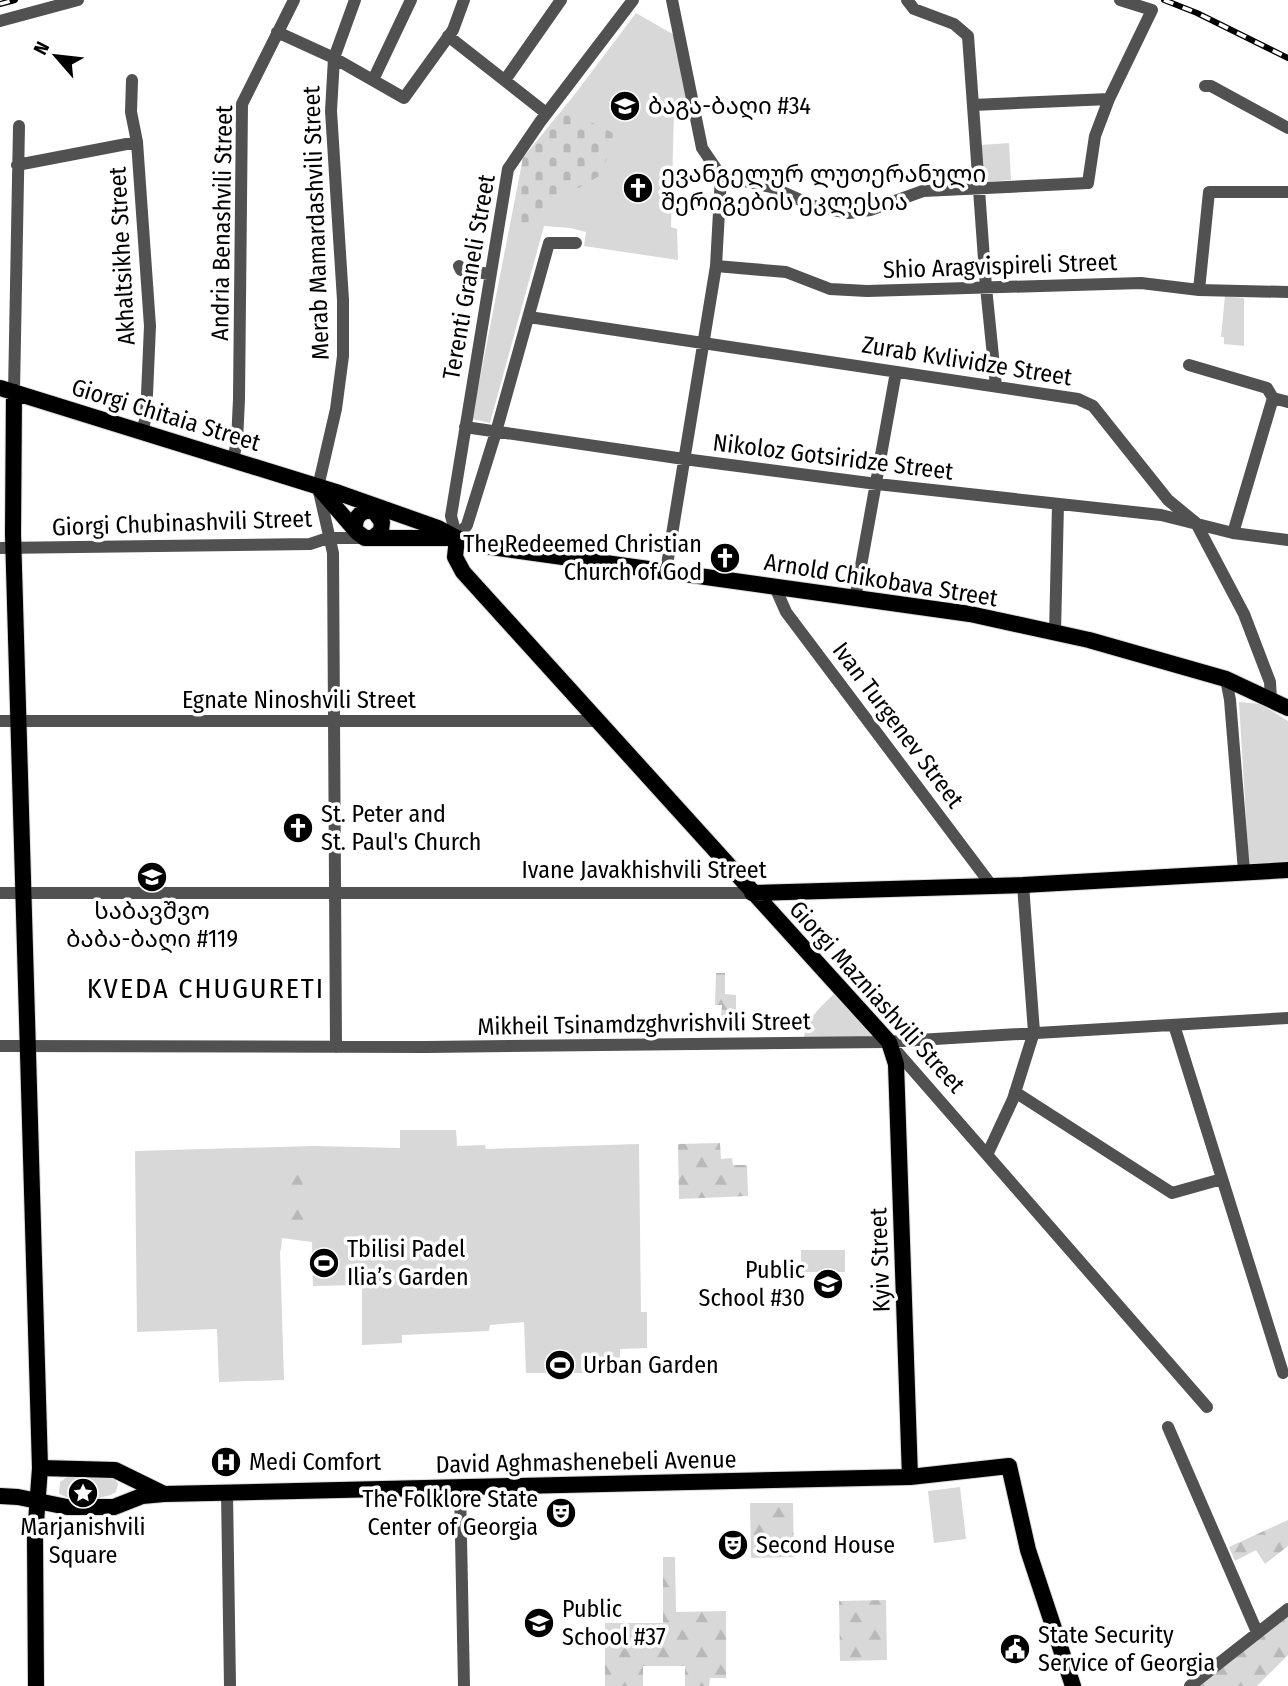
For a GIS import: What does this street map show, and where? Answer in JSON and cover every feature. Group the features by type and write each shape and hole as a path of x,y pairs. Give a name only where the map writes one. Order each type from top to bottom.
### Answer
{"main road":[{"name":"Giorgi Chitaia Street","path":"7,390 233,459 318,487 437,534 457,538"},
{"path":"7,390 7,548 18,721 40,1468 37,1501 36,1686"},
{"name":"Giorgi Chitaia Street","path":"318,487 365,534"},
{"path":"365,534 382,526 384,512 369,510 360,514 355,522 365,534 416,539 437,534"},
{"name":"Giorgi Mazniashvili Street","path":"437,534 463,572 889,1042"},
{"path":"455,557 457,538"},
{"name":"Arnold Chikobava Street","path":"457,538 480,545 970,614 1055,633 1226,679 1288,708"},
{"path":"455,557 462,549 480,545"},
{"name":"Ivane Javakhishvili Street","path":"752,893 1023,885 1288,870"},
{"name":"Kyiv Street","path":"889,1042 896,1078 910,1477"},
{"name":"David Aghmashenebeli Avenue","path":"125,1502 142,1496 164,1494 910,1477 1009,1466 1028,1550 1073,1686"},
{"path":"0,1496 68,1507 114,1507 125,1502 132,1487 128,1477 116,1470 40,1468"},
{"name":"David Aghmashenebeli Avenue","path":"128,1477 164,1494"}],"street":[{"path":"0,21 78,0"},
{"name":"Andria Benashvili Street","path":"233,459 237,442 239,399 242,104 294,0"},
{"name":"Merab Mamardashvili Street","path":"318,487 337,409 343,356 343,300 331,111 334,58 355,0"},
{"path":"373,80 411,0"},
{"path":"277,32 334,58 404,98 449,36 464,0"},
{"path":"505,80 561,0"},
{"name":"Terenti Graneli Street","path":"457,538 451,516 508,169 546,113 631,0"},
{"path":"666,571 716,265 721,176 702,148 672,0"},
{"path":"907,0 914,9 954,24 968,36 996,386"},
{"path":"721,176 771,187 814,206 849,213 870,210 923,191 1088,183 1095,136 1152,10 1120,0"},
{"path":"449,36 546,113"},
{"name":"Akhaltsikhe Street","path":"132,80 131,112 137,142 150,326 146,417 142,431"},
{"path":"1206,86 1211,86 1288,128"},
{"path":"973,105 1110,99"},
{"path":"7,390 19,126"},
{"path":"17,165 137,142"},
{"path":"1199,290 1209,192 1288,192"},
{"path":"457,538 467,525 549,243 576,243"},
{"path":"459,265 461,270 466,272 490,274"},
{"name":"Shio Aragvispireli Street","path":"716,265 786,272 830,289 867,291 1141,284 1199,290 1288,292"},
{"name":"Zurab Kvlividze Street","path":"529,317 1079,399 1093,406 1168,500 1196,523 1244,614 1270,682 1271,699"},
{"path":"1189,365 1267,388 1273,398 1288,402"},
{"path":"855,599 896,372"},
{"path":"1233,533 1273,398"},
{"name":"Nikoloz Gotsiridze Street","path":"465,427 877,484 1161,515 1233,533 1288,540"},
{"path":"318,487 333,553 336,1046"},
{"path":"1055,633 1058,505"},
{"path":"437,534 451,516"},
{"name":"Giorgi Chubinashvili Street","path":"7,548 310,544 328,538 365,534"},
{"name":"Ivan Turgenev Street","path":"775,587 786,612 992,886"},
{"path":"1226,679 1244,872"},
{"name":"Egnate Ninoshvili Street","path":"0,721 599,721"},
{"path":"987,1155 1015,1092 1034,1032 1023,885"},
{"name":"Ivane Javakhishvili Street","path":"0,893 752,893"},
{"name":"Mikheil Tsinamdzghvrishvili Street","path":"0,1046 889,1042 1287,1020"},
{"path":"1174,1025 1283,1373"},
{"name":"Giorgi Mazniashvili Street","path":"889,1042 1207,1407"},
{"path":"1015,1092 1172,1193 1222,1179"},
{"path":"1168,1427 1257,1632"},
{"path":"460,1487 464,1686"},
{"path":"227,1493 230,1686"},
{"path":"1190,1686 1288,1609"}],"green space":[{"path":"636,13 676,36 692,107 674,109 671,227 677,229 678,260 584,246 586,232 544,226 490,423 472,419 523,158"},
{"path":"564,109 615,134 601,175 554,202 544,226 511,224 523,158"},
{"path":"1009,143 1011,180 983,182 981,145"},
{"path":"1225,296 1244,298 1244,346 1224,344 1224,337 1221,337"},
{"path":"1239,702 1261,704 1288,721 1288,865 1249,866"},
{"path":"716,973 725,973 725,994 736,995 736,1018 721,1017 722,1005 715,1005"},
{"path":"836,992 872,1032 871,1037 804,1039 811,1019"},
{"path":"400,1130 456,1130 457,1146 485,1145 486,1149 639,1144 641,1312 647,1312 647,1348 620,1349 620,1369 584,1369 584,1373 526,1373 524,1322 490,1325 489,1331 402,1335 402,1343 362,1345 362,1285 313,1286 312,1242 282,1238 280,1251 284,1380 219,1382 217,1329 137,1332 135,1151 314,1146 400,1148"},
{"path":"720,1143 721,1159 732,1158 733,1165 747,1165 748,1196 679,1199 678,1144"},
{"path":"285,1164 302,1164 304,1239 290,1238 290,1223 286,1222"},
{"path":"801,1250 845,1250 845,1272 801,1272"},
{"path":"106,1475 115,1479 118,1484 116,1492 111,1495 79,1499 59,1493 60,1482 67,1477"},
{"path":"960,1487 966,1539 934,1543 928,1491"},
{"path":"750,1503 793,1503 794,1557 751,1558"},
{"path":"1288,1520 1288,1546 1265,1564 1256,1550 1235,1561 1229,1547"},
{"path":"663,1557 675,1557 676,1612 726,1611 726,1678 710,1678 709,1686 685,1686 685,1666 643,1666 643,1686 605,1686 605,1623 663,1623"},
{"path":"886,1600 887,1660 840,1661 839,1601"},
{"path":"1288,1616 1288,1655 1257,1686 1199,1686"}],"railway":[{"path":"0,4 15,0"},
{"path":"1164,0 1197,13 1288,58"}],"place":[{"name":"ბაგა-ბაღი #34","path":"625,106"},
{"name":"ევანგელურ ლუთერანული შერიგების ეკლესია","path":"638,188"},
{"name":"The Redeemed Christian Church of God","path":"725,558"},
{"name":"St. Peter and St. Paul's Church","path":"298,828"},
{"name":"საბავშვო ბაბა-ბაღი #119","path":"152,877"},
{"name":"Tbilisi Padel Ilia’s Garden","path":"324,1263"},
{"name":"Public School #30","path":"828,1284"},
{"name":"Urban Garden","path":"560,1365"},
{"name":"Medi Comfort","path":"226,1462"},
{"name":"Marjanishvili Square","path":"83,1493"},
{"name":"The Folklore State Center of Georgia","path":"561,1513"},
{"name":"Second House","path":"733,1545"},
{"name":"Public School #37","path":"539,1623"},
{"name":"State Security Service of Georgia","path":"1015,1649"}],"district":[{"name":"KVEDA CHUGURETI","path":"206,988"}]}
